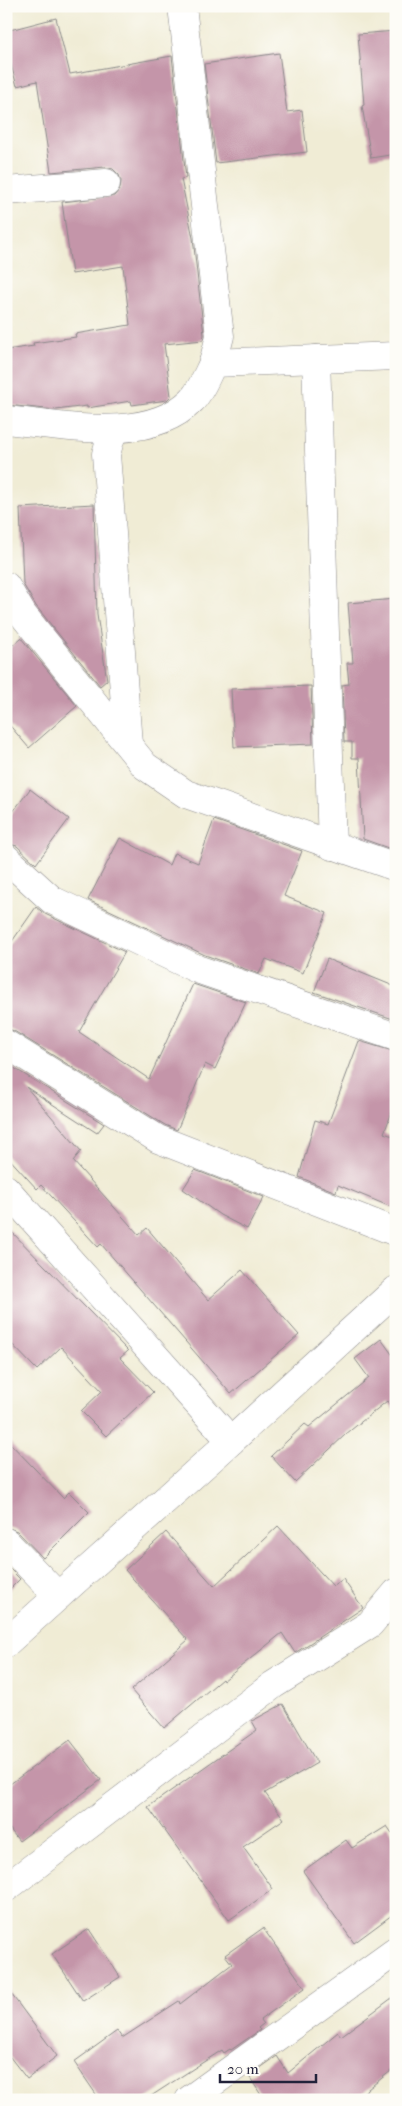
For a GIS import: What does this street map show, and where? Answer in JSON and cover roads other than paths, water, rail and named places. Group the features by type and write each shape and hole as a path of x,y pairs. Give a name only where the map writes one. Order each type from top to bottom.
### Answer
{"street":[{"path":"6,420 113,430 153,422 176,413 193,400 213,364 220,336 182,6"},
{"path":"6,191 106,183"},
{"path":"213,364 396,356"},
{"path":"316,359 332,846"},
{"path":"113,430 106,454 128,744"},
{"path":"6,586 23,615 145,766 186,794 396,867"},
{"path":"6,858 52,900 197,969 396,1037"},
{"path":"6,1044 158,1139 396,1232"},
{"path":"6,1189 231,1441"},
{"path":"6,1643 396,1290"},
{"path":"6,1542 58,1596"},
{"path":"11,1875 273,1684 370,1624 396,1593"},
{"path":"189,2100 221,2091 396,1951"}]}
